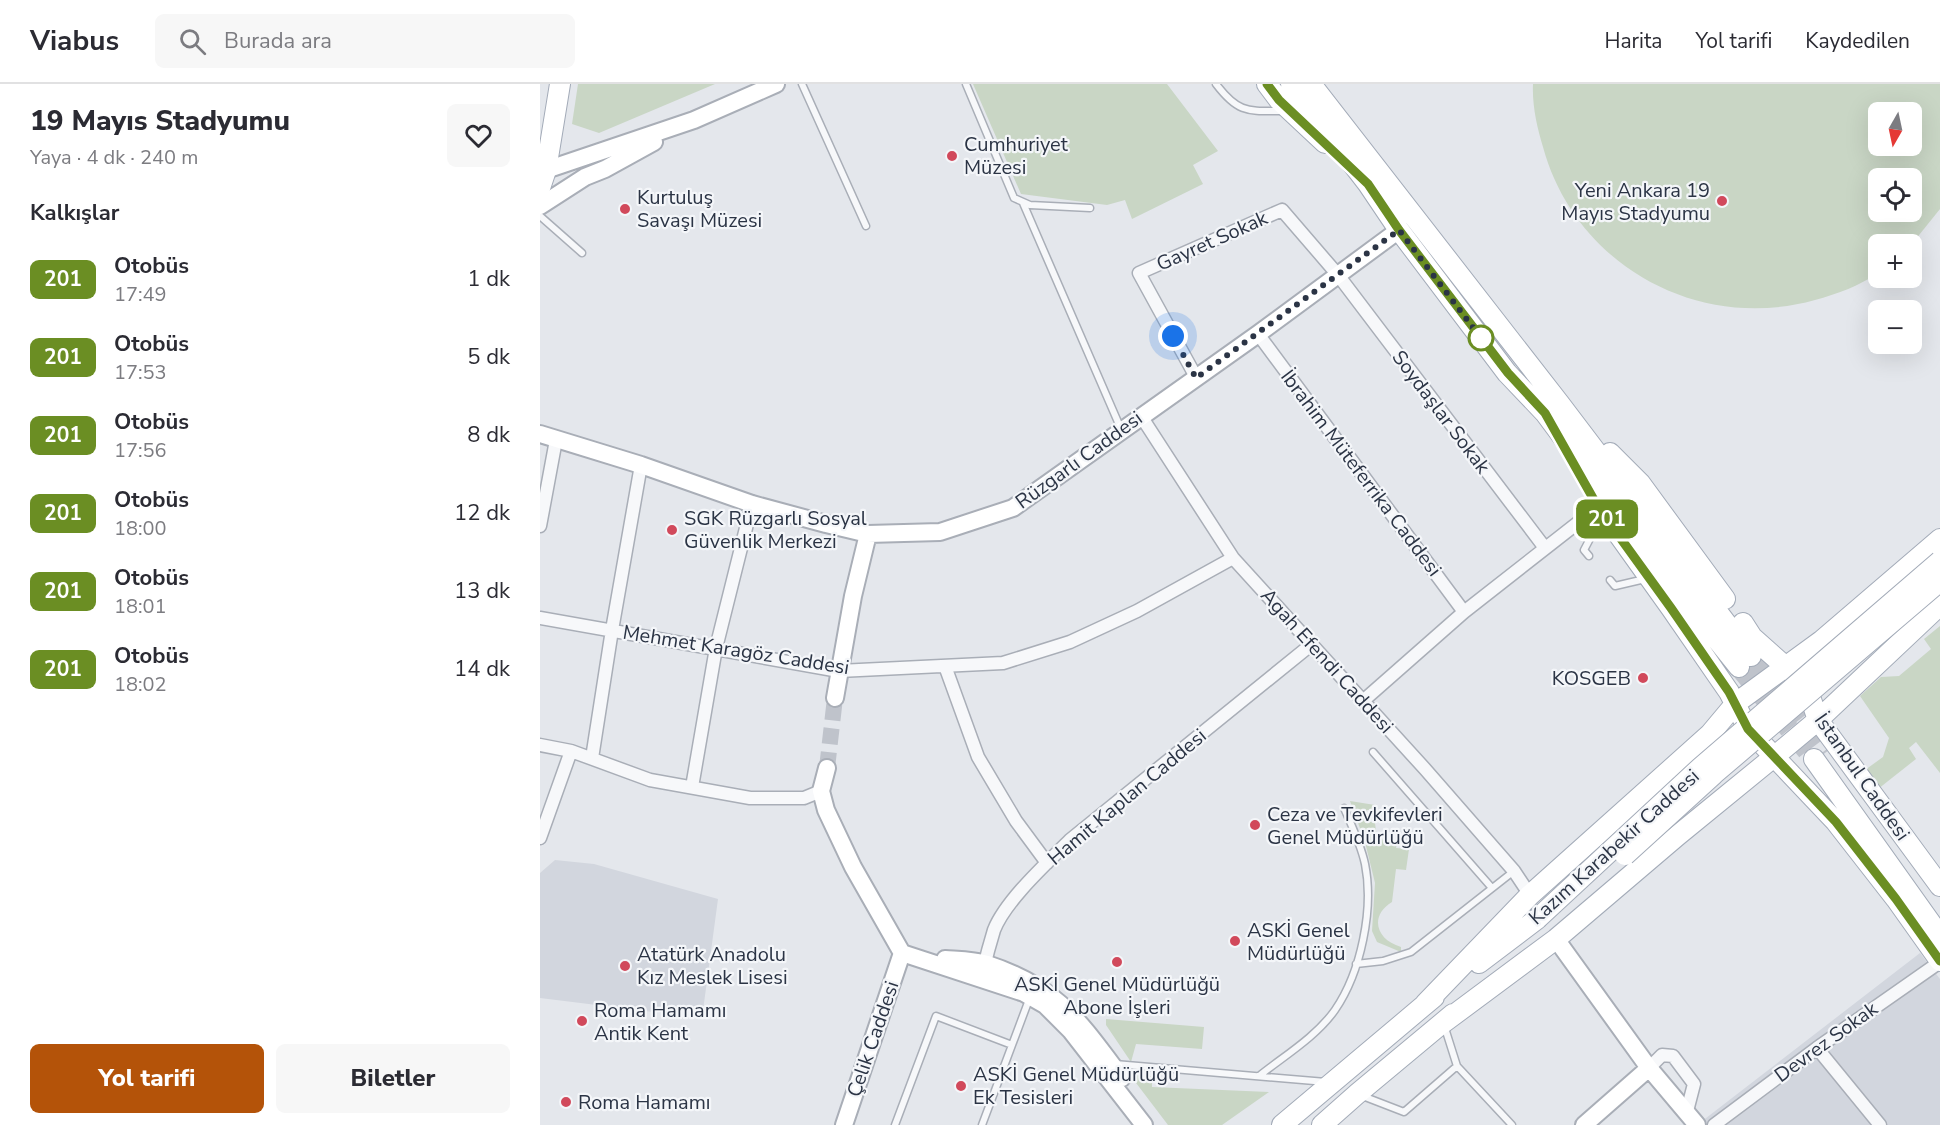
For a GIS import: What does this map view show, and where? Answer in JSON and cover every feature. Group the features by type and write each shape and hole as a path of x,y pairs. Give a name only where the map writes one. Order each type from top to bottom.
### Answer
{"main road":[{"path":"542,177 560,84"},
{"path":"1267,84 1290,111 1375,179"},
{"path":"1291,84 1375,179"},
{"path":"1311,84 1375,179 1552,408 1670,581 1745,661"},
{"path":"1326,84 1399,230 1508,373 1552,408 1601,511 1736,703 1748,729 1836,822 1896,899 1940,962"},
{"name":"İstanbul Caddesi","path":"1552,408 1640,483 1752,637 1806,685 1818,720 1940,886"},
{"path":"1425,1004 1530,895 1710,734 1736,703 1821,641 1940,539"},
{"name":"Kazım Karabekir Caddesi","path":"1282,1125 1425,1004 1546,928 1701,767 1940,561"},
{"name":"Kazım Karabekir Caddesi","path":"1322,1125 1443,1023 1714,774 1940,581"},
{"path":"1546,928 1677,836 1775,756 1818,720 1940,605"},
{"name":"İstanbul Caddesi","path":"1940,903 1819,756 1940,936"}],"street":[{"path":"542,177 694,120 776,84"},
{"path":"540,206 585,177 605,169 694,120"},
{"name":"Gayret Sokak","path":"1196,378 1139,273 1282,210 1338,275"},
{"name":"Rüzgarlı Caddesi","path":"540,434 641,465 752,504 826,524 868,534 940,532 1013,508 1258,334 1399,230"},
{"name":"Soydaşlar Sokak","path":"1338,275 1545,548"},
{"name":"İbrahim Müteferrika Caddesi","path":"1258,334 1464,612"},
{"name":"Agah Efendi Caddesi","path":"1141,416 1233,558 1364,700 1514,871 1530,895"},
{"path":"540,526 556,440"},
{"path":"592,758 641,465"},
{"path":"692,787 716,648 752,504"},
{"path":"1364,700 1464,612 1545,548 1601,511"},
{"path":"836,698 853,596 868,534"},
{"name":"Mehmet Karagöz Caddesi","path":"540,618 839,671 1003,663 1070,642 1137,610 1233,558"},
{"name":"Hamit Kaplan Caddesi","path":"983,971 995,929 1014,899 1047,863 1078,834 1312,644"},
{"path":"945,666 978,757 1016,821 1047,863"},
{"path":"540,745 572,751 650,780 750,798 804,798 821,791"},
{"path":"540,837 572,751"},
{"path":"827,768 821,791 826,810 853,867 902,953 1036,984 1051,994 1067,1008 1156,1125"},
{"path":"1546,928 1649,1068 1697,1125"},
{"name":"Çelik Caddesi","path":"844,1125 902,953"},
{"name":"Devrez Sokak","path":"1714,1125 1816,1048 1940,962"},
{"path":"983,971 1045,1005 1071,1031 1144,1125"},
{"path":"1816,1048 1880,1125"},
{"path":"1584,1125 1662,1055 1673,1056 1694,1084 1687,1111"}],"lane":[{"path":"802,84 866,226"},
{"path":"966,84 1014,198 1030,205 1090,208"},
{"path":"1216,84 1228,101 1237,107 1255,111 1290,111"},
{"path":"1023,203 1122,430"},
{"path":"540,216 582,253"},
{"path":"1589,556 1584,550 1601,511"},
{"path":"1610,580 1615,586 1650,578"},
{"path":"1373,752 1492,888"},
{"path":"1259,1076 1320,1027 1334,1011 1356,964 1366,915 1368,892 1365,863 1344,808"},
{"path":"1356,964 1383,961 1412,952 1514,871"},
{"path":"982,1125 1030,997"},
{"path":"895,1125 936,1016 1012,1045"},
{"path":"1443,1023 1457,1066 1512,1125"},
{"path":"1111,1064 1331,1083"},
{"path":"1357,1094 1404,1112 1457,1066"}],"shaded area":[{"name":"Atatürk Anadolu Kız Meslek Lisesi","path":"555,860 594,864 718,899 702,1018 540,998 540,873"},
{"path":"1920,953 1940,979 1940,1125 1697,1125"}],"green space":[{"path":"578,84 715,84 599,133 572,124"},
{"path":"973,84 1167,84 1218,151 1193,165 1203,184 1132,219 1125,200 1107,205 1021,194"},
{"name":"Yeni Ankara 19 Mayıs Stadyumu","path":"1533,84 1940,84 1940,209 1920,234 1868,234 1868,280 1856,286 1815,300 1771,308 1728,307 1686,297 1647,280 1612,256 1583,225 1559,189 1543,147 1535,116"},
{"path":"1940,626 1940,773 1916,742 1909,748 1916,759 1878,789 1865,770 1883,757 1889,738 1860,696 1881,677 1899,676 1931,649 1924,639"},
{"path":"1350,801 1375,805 1377,811 1367,810 1366,821 1375,823 1377,839 1397,841 1396,848 1409,849 1406,870 1396,869 1392,902 1380,914 1378,921 1381,933 1392,944 1401,947 1401,952 1377,942 1372,931 1375,883 1365,842"},
{"path":"1106,1019 1204,1027 1202,1049 1136,1044 1131,1062 1106,1025"},
{"path":"1130,1075 1152,1076 1152,1087 1269,1092 1222,1125 1168,1125"}],"tunnel":[{"path":"1751,656 1825,753"},
{"path":"1739,667 1807,751"},
{"path":"827,768 835,698"}],"bus line":[{"name":"201","path":"1267,84 1279,100 1368,184 1399,230 1508,373 1545,413 1598,507 1729,692 1748,729 1836,822 1896,899 1940,961"}],"place":[{"name":"Cumhuriyet Müzesi","path":"952,156"},
{"name":"Yeni Ankara 19 Mayıs Stadyumu","path":"1722,201"},
{"name":"Kurtuluş Savaşı Müzesi","path":"625,209"},
{"name":"SGK Rüzgarlı Sosyal Güvenlik Merkezi","path":"672,530"},
{"name":"KOSGEB","path":"1643,678"},
{"name":"Ceza ve Tevkifevleri Genel Müdürlüğü","path":"1255,825"},
{"name":"ASKİ Genel Müdürlüğü","path":"1235,941"},
{"name":"ASKİ Genel Müdürlüğü Abone İşleri","path":"1117,962"},
{"name":"Atatürk Anadolu Kız Meslek Lisesi","path":"625,966"},
{"name":"Roma Hamamı Antik Kent","path":"582,1021"},
{"name":"ASKİ Genel Müdürlüğü Ek Tesisleri","path":"961,1086"},
{"name":"Roma Hamamı","path":"566,1102"}],"route":[{"path":"1173,336 1196,378 1399,230 1481,338"}]}
